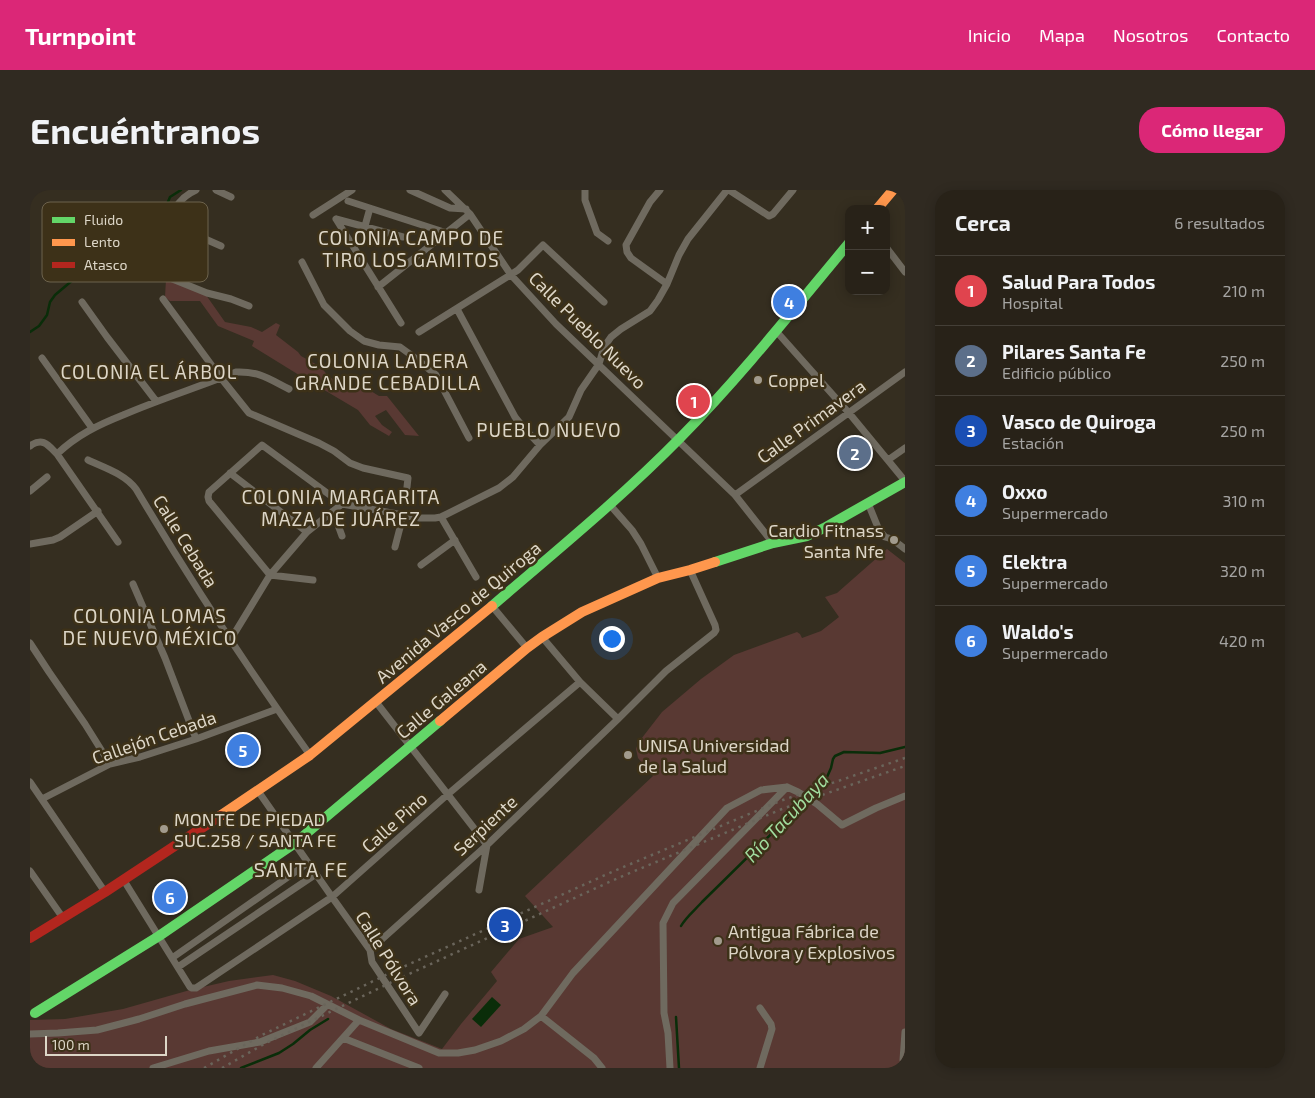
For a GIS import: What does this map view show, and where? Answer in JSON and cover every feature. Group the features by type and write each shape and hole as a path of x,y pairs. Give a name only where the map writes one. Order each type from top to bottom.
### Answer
{"main road":[{"path":"880,205 891,191"},
{"name":"Avenida Vasco de Quiroga","path":"30,938 105,892 310,755 492,606 610,505 678,440 776,331 845,248"},
{"name":"Calle Galeana","path":"35,1013 159,936 294,843 527,648 582,612 658,578 690,570 773,542 807,536 905,481"}],"street":[{"path":"180,202 186,195 196,190"},
{"path":"216,190 231,197"},
{"path":"313,215 352,190"},
{"path":"410,190 450,208 468,212"},
{"name":"Calle Pueblo Nuevo","path":"445,190 468,212 511,275 556,324 735,495 773,542"},
{"path":"585,190 585,200 597,233 608,241"},
{"path":"660,190 650,202 626,245 627,252 631,258 667,284"},
{"path":"313,580 270,575 209,501 209,492 262,445 342,504 403,516 420,518 441,517 499,488 514,477 540,444 569,417 581,390 599,364 604,347 611,337 620,329 650,311 667,284 688,239 728,190 769,216 794,190"},
{"path":"348,201 447,233"},
{"path":"365,226 370,208"},
{"path":"378,287 447,233 468,212"},
{"path":"401,323 336,219 403,236"},
{"path":"208,240 222,246"},
{"path":"419,332 511,275 542,245 604,302"},
{"path":"888,250 905,272"},
{"path":"302,262 324,305 350,331 364,342 400,348 436,375 469,438"},
{"path":"180,282 249,306"},
{"path":"163,299 249,413 319,443 363,468 408,478 407,487"},
{"path":"82,302 156,400"},
{"path":"457,309 515,417 540,444"},
{"path":"776,331 849,412 905,481"},
{"path":"42,358 92,428"},
{"path":"58,454 92,428 156,400 236,372 258,374 289,389"},
{"name":"Calle Primavera","path":"735,495 905,372"},
{"path":"30,446 39,442 46,443 58,454 118,542"},
{"path":"888,460 905,448"},
{"name":"Calle Cebada","path":"88,460 130,481 231,639 310,755"},
{"path":"230,473 308,532"},
{"path":"30,491 47,477"},
{"path":"868,503 879,530 885,537 899,543 905,549"},
{"path":"231,639 270,575 308,532 342,504"},
{"path":"610,505 632,530 658,578"},
{"path":"30,544 60,537 98,512"},
{"path":"333,512 342,536"},
{"path":"396,547 403,516"},
{"path":"441,517 476,577"},
{"path":"421,565 455,540"},
{"name":"Serpiente","path":"370,950 486,845 666,671 714,633 716,630 715,625 690,570"},
{"path":"133,584 165,658 196,739"},
{"path":"492,606 527,648"},
{"path":"542,637 580,682 618,719"},
{"path":"30,643 110,764"},
{"name":"Calle Pino","path":"178,967 192,988 196,988 332,898 447,795 580,682"},
{"path":"376,702 486,845 478,890"},
{"name":"Callejón Cebada","path":"42,799 110,764 196,739 277,709"},
{"path":"30,782 105,892"},
{"path":"670,1068 668,1033 664,1012 662,922 673,903 787,787"},
{"path":"30,1034 97,1030 257,984 282,988 311,996 359,1020 439,1053 458,1053 475,1050 500,1041 524,1029 541,1016 573,973 727,808 761,790 787,787 817,804 842,825 905,796"},
{"name":"Calle Pólvora","path":"258,791 370,950 372,962 419,1033 446,994"},
{"path":"172,958 308,863"},
{"path":"30,871 63,918"},
{"path":"123,879 178,967 316,874"},
{"path":"231,916 239,926"},
{"path":"153,1068 209,1051 260,1042 310,1022 327,1005"},
{"path":"760,1008 771,1024 772,1029 760,1068"},
{"path":"541,1016 594,1058 602,1068"},
{"path":"316,1068 359,1020"},
{"path":"905,1032 903,1060 905,1068"},
{"path":"343,1038 419,1068"}],"shaded area":[{"path":"166,282 174,282 206,295 225,322 251,327 262,332 276,323 280,325 276,335 301,356 321,367 328,376 352,392 361,385 379,396 387,396 419,436 405,435 386,410 375,416 382,425 392,432 389,436 370,425 358,410 252,346 254,341 218,326 200,301 170,301 165,297"},
{"path":"887,549 905,563 905,1068 30,1068 30,1020 65,1019 123,1009 229,981 273,975 295,981 331,996 391,1029 442,1049 497,981 491,972 519,939 553,927 525,896 653,776 638,758 636,749 638,743 662,712 701,679 734,655 797,632 802,638 821,631 839,617 825,597 837,593"},
{"path":"492,997 501,1005 481,1027 472,1019"}],"waterway":[{"path":"168,202 170,197 181,190"},
{"path":"30,332 39,326 47,315 50,302 55,295 70,282"},
{"name":"Río Tacubaya","path":"681,926 702,902 815,791 827,777 835,756 844,752 880,753 905,747"},
{"name":"Río Tacubaya","path":"676,1017 679,1068"},
{"path":"241,1068 279,1053 328,1019"}],"railway":[{"path":"204,1068 262,1035 392,972 614,871 780,801 905,758"},
{"path":"222,1068 266,1043 396,980 618,878 782,809 905,766"}],"traffic: fast":[{"path":"492,606 611,503 680,438 745,367 845,248"},
{"path":"715,562 773,543 807,536 905,482"},
{"path":"35,1013 159,936 295,843 440,721"}],"traffic: slow":[{"path":"880,205 893,190"},
{"path":"440,721 527,648 582,612 658,578 715,562"},
{"path":"220,816 310,755 492,606"}],"traffic: jam":[{"path":"30,938 105,892 220,816"}],"place":[{"name":"Oxxo","path":"789,302"},
{"name":"Coppel","path":"758,380"},
{"name":"Salud Para Todos","path":"694,401"},
{"name":"Pilares Santa Fe","path":"855,453"},
{"name":"Cardio Fitnass Santa Nfe","path":"894,540"},
{"name":"Elektra","path":"243,750"},
{"name":"UNISA Universidad de la Salud","path":"628,755"},
{"name":"MONTE DE PIEDAD SUC.258 / SANTA FE","path":"164,829"},
{"name":"Waldo's","path":"170,897"},
{"name":"Vasco de Quiroga","path":"505,925"},
{"name":"Antigua Fábrica de Pólvora y Explosivos","path":"718,941"}],"district":[{"name":"COLONIA CAMPO DE TIRO LOS GAMITOS","path":"411,248"},
{"name":"COLONIA EL ÁRBOL","path":"149,371"},
{"name":"COLONIA LADERA GRANDE CEBADILLA","path":"388,371"},
{"name":"PUEBLO NUEVO","path":"549,429"},
{"name":"COLONIA MARGARITA MAZA DE JUÁREZ","path":"341,507"},
{"name":"COLONIA LOMAS DE NUEVO MÉXICO","path":"150,626"},
{"name":"SANTA FE","path":"301,869"}]}
